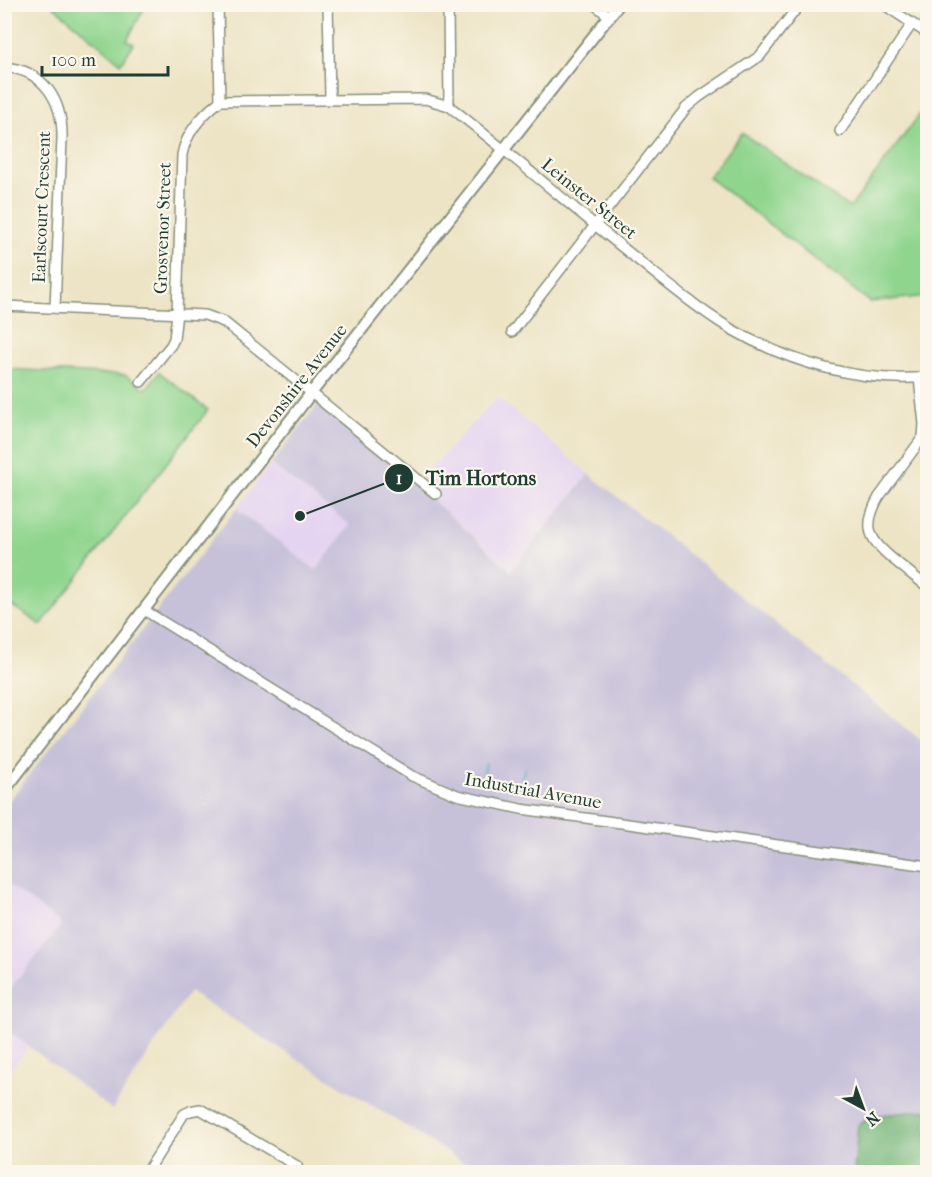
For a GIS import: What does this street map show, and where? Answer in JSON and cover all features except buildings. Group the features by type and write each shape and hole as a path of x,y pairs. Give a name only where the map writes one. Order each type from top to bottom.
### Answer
{"main road":[{"name":"Devonshire Avenue","path":"4,791 312,392 619,4"}],"street":[{"path":"218,4 220,100"},
{"path":"328,4 330,98"},
{"path":"448,4 449,106"},
{"path":"594,4 610,17"},
{"path":"512,332 686,108 760,56 800,4"},
{"path":"884,4 927,34"},
{"path":"840,131 912,24"},
{"name":"Earlscourt Crescent","path":"4,67 22,70 44,84 61,113 55,308"},
{"name":"Leinster Street","path":"220,100 425,99 449,106 595,225 697,305 729,327 765,346 837,370 875,376 923,378"},
{"name":"Grosvenor Street","path":"141,382 174,339 183,151 189,134 209,109 220,100"},
{"path":"4,306 205,315 224,322 436,494"},
{"path":"923,378 924,437 879,497 869,527 872,539 882,551 927,587"},
{"name":"Industrial Avenue","path":"144,610 412,776 458,795 521,809 927,866"},
{"path":"147,1173 184,1114 199,1108 295,1169"}],"shaded area":[{"path":"497,397 589,474 512,571 423,491 423,476"},
{"path":"317,405 325,408 403,473 511,571 589,474 927,745 927,1110 873,1116 858,1125 854,1172 479,1172 189,992 112,1110 5,1028 5,995 62,924 5,882 5,806 236,509 316,570 350,525 271,464"},
{"path":"271,464 351,526 316,570 236,509"},
{"path":"5,882 62,924 5,995"},
{"path":"5,1028 30,1045 5,1077"}],"green space":[{"path":"52,5 146,5 127,40 134,44 121,63"},
{"path":"926,106 928,107 927,296 870,302 708,177 742,133 850,208"},
{"path":"5,369 125,375 146,389 159,372 208,410 41,625 5,601"},
{"path":"927,1110 927,1172 854,1172 858,1125 873,1116"}],"waterway":[{"path":"484,772 486,763"},
{"path":"521,781 525,768"}],"place":[{"name":"Tim Hortons","path":"300,516"}]}
